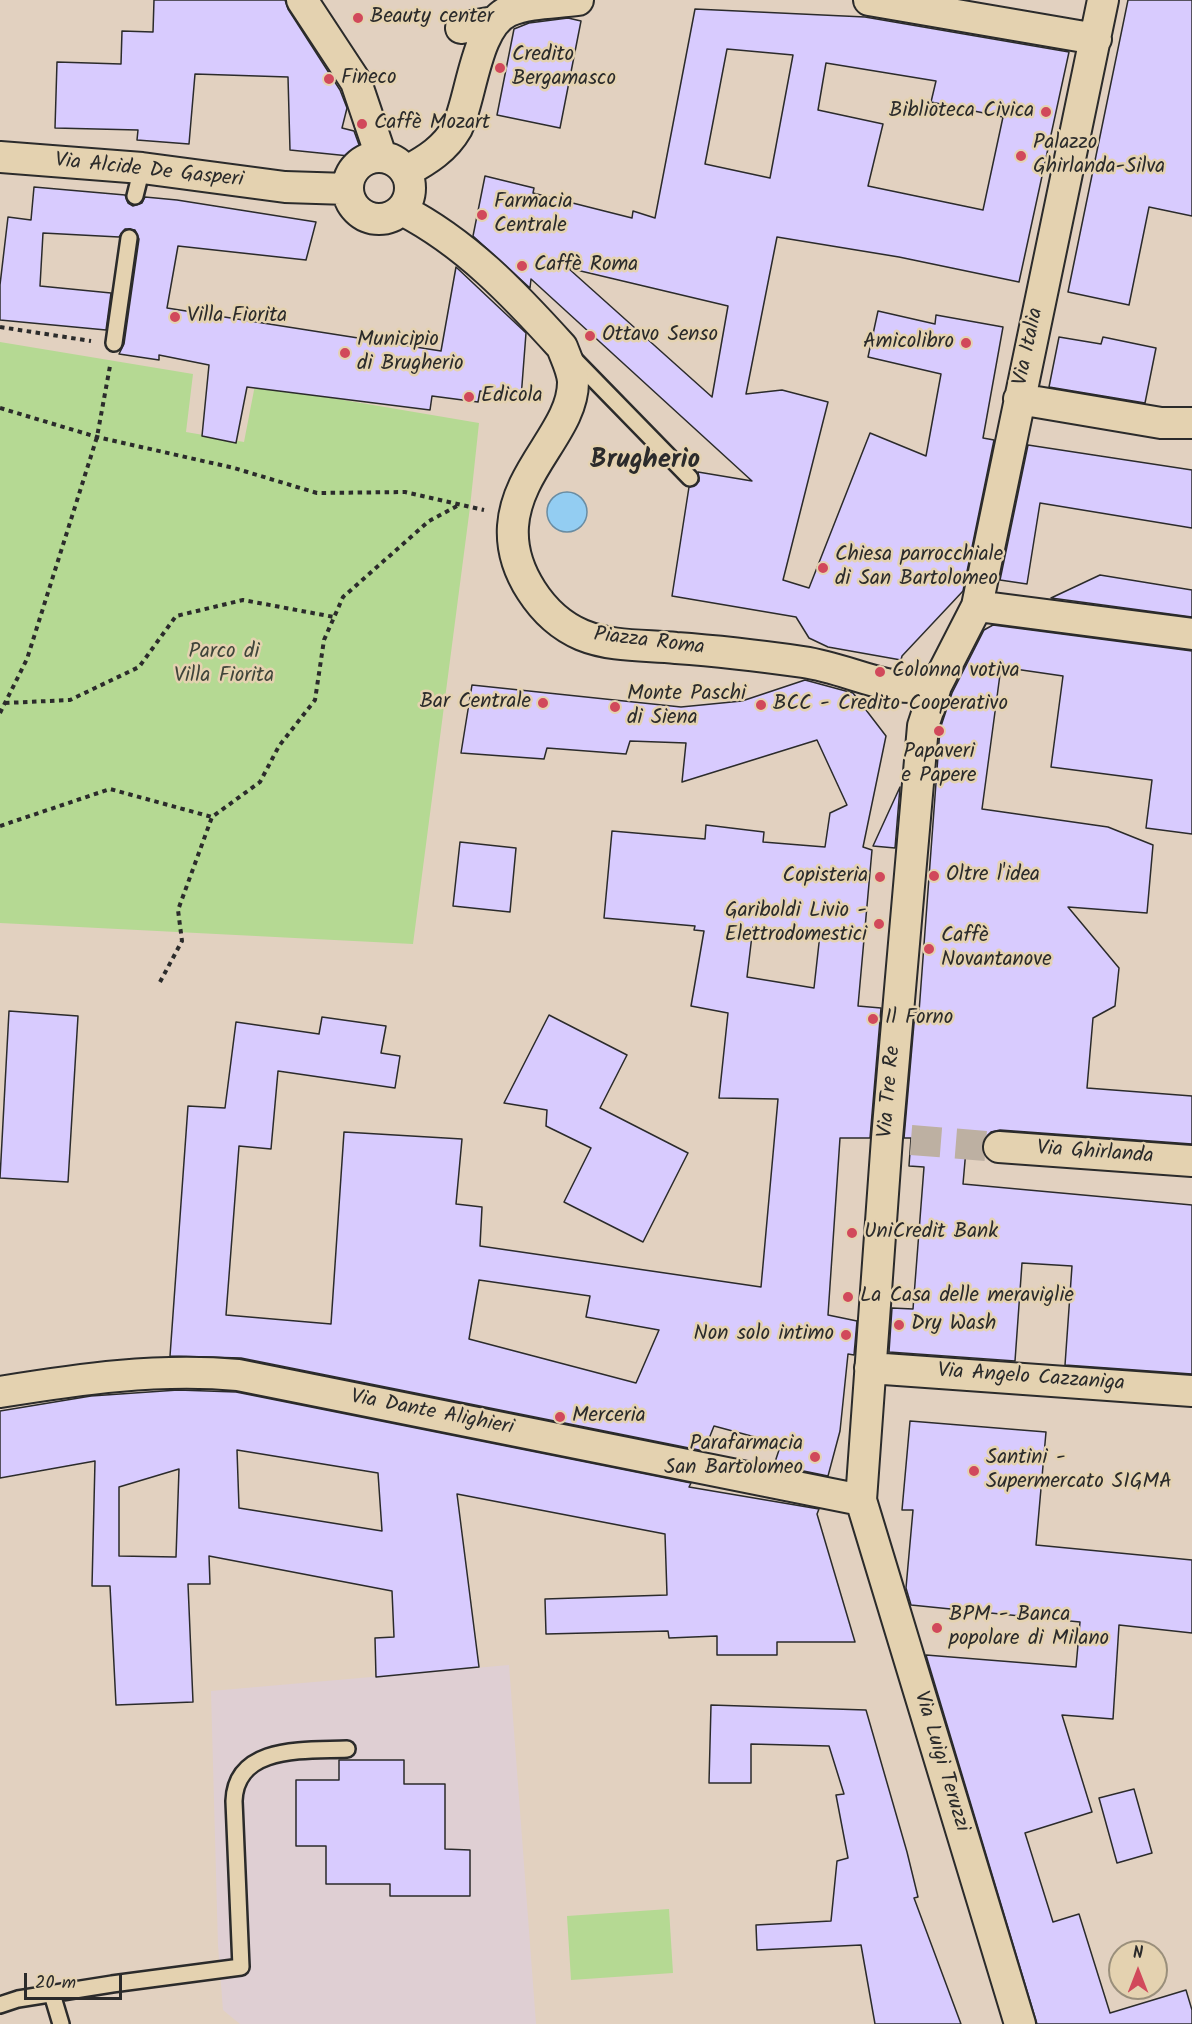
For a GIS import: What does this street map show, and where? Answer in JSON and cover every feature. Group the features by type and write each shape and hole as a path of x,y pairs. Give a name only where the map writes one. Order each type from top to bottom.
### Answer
{"street":[{"path":"406,171 434,155 458,128 482,46 494,22 502,15 518,8 578,0"},
{"path":"868,0 1096,39"},
{"name":"Via Italia","path":"936,686 977,606 1103,0"},
{"path":"310,10 349,33"},
{"path":"310,10 346,64 360,90 381,156"},
{"path":"461,28 494,22"},
{"path":"381,156 391,158 406,171 411,191 408,202 394,216 373,219 355,208 348,189 349,179 361,162 381,156"},
{"name":"Via Alcide De Gasperi","path":"0,157 139,182 348,189"},
{"path":"402,210 447,235 529,311 562,347"},
{"name":"Piazza Roma","path":"562,347 573,379 569,406 527,477 514,516 516,554 529,586 552,614 579,634 606,642 727,652 817,664 895,687 936,686"},
{"path":"1019,399 1161,423 1192,423"},
{"path":"977,606 1192,634"},
{"name":"Via Tre Re","path":"861,1500 870,1368 899,1139 922,739 926,712 936,686"},
{"name":"Via Ghirlanda","path":"999,1147 1192,1161"},
{"name":"Via Angelo Cazzaniga","path":"870,1368 1192,1391"},
{"name":"Via Dante Alighieri","path":"0,1392 146,1373 185,1372 238,1375 861,1500"},
{"name":"Via Luigi Teruzzi","path":"861,1500 1020,2024"}],"lane":[{"path":"114,344 129,238"},
{"path":"562,347 690,478"},
{"path":"0,2005 52,1994 241,1967 234,1801 238,1780 252,1764 272,1755 347,1749"},
{"path":"52,1994 61,2024"}],"path":[{"path":"0,327 114,344 97,437 27,659 0,713"},
{"path":"0,408 97,437 234,468 317,493 405,492 514,516"},
{"path":"160,982 182,940 178,910 212,817 260,782 279,746 315,700 324,640 343,597 429,521 459,505"},
{"path":"5,703 70,700 139,667 176,616 243,600 334,616"},
{"path":"0,826 110,789 212,817"}],"shaded area":[{"path":"509,1665 536,2024 240,2024 223,2010 218,1945 211,1691"}],"green space":[{"name":"Parco di Villa Fiorita","path":"0,342 193,374 186,432 244,442 255,385 479,423 413,944 0,923"},
{"path":"669,1909 673,1973 571,1980 567,1916"}],"water":[{"path":"567,492 575,493 581,498 586,504 586,520 581,526 575,531 567,532 559,531 553,526 548,520 547,512 548,504 553,498 559,493"}],"building":[{"path":"154,0 285,0 288,9 340,90 347,108 342,128 354,131 362,153 359,157 290,150 288,77 195,74 189,144 137,140 138,130 55,128 57,62 121,64 122,31 153,32"},
{"path":"1128,0 1192,0 1192,216 1149,207 1129,305 1068,292"},
{"path":"695,9 865,17 1069,52 1019,282 899,257 777,237 746,394 782,390 828,402 783,580 809,588 870,433 926,456 941,374 868,357 878,311 935,324 936,315 1003,327 983,438 994,440 963,591 902,656 901,660 828,647 809,638 796,617 672,596 689,487 699,481 698,472 752,481 531,279 530,288 473,236 485,176 534,188 533,193 632,218 633,211 655,218","holes":["727,49 793,55 770,178 705,164","826,63 936,81 931,102 1003,117 983,210 868,186 883,124 818,110","568,268 728,306 712,397"]},
{"path":"568,18 581,21 560,128 497,115 514,29 529,23"},
{"name":"Villa Fiorita","path":"34,187 125,195 128,203 133,206 142,203 145,197 316,222 306,260 178,246 167,308 441,351 456,267 526,333 521,398 480,391 478,402 432,396 430,410 247,387 236,443 202,436 209,365 159,355 159,360 119,354 124,344 139,239 135,230 125,229 119,237 43,233 40,286 111,293 106,330 0,320 0,285 8,217 31,220"},
{"path":"1059,337 1101,344 1103,337 1156,348 1145,403 1049,387"},
{"path":"1028,445 1192,470 1192,528 1040,503 1027,584 1000,580"},
{"path":"1100,575 1192,590 1192,617 1051,598"},
{"path":"993,625 1192,651 1192,834 1146,828 1152,780 1051,767 1063,676 1001,667 982,809 1108,827 1153,845 1147,913 1068,907 1119,968 1115,1006 1093,1018 1087,1088 1192,1096 1192,1144 1000,1130 991,1132 984,1139 967,1138 963,1184 1192,1205 1192,1374 1065,1365 1072,1266 1022,1263 1015,1361 889,1352 892,1308 913,1309 924,1167 909,1166 911,1138 904,1138 915,1012 919,1012 940,729 952,693 984,630"},
{"path":"805,680 853,693 886,736 863,847 872,850 858,1006 881,1008 870,1138 840,1138 828,1315 857,1321 854,1355 848,1354 840,1431 828,1476 774,1465 781,1444 714,1426 704,1451 241,1358 170,1356 188,1106 225,1108 236,1022 319,1034 322,1017 386,1026 381,1053 400,1056 395,1088 278,1071 271,1149 239,1146 226,1315 331,1324 344,1132 462,1139 456,1204 482,1207 480,1246 761,1287 778,1099 719,1098 728,1013 691,1006 704,931 694,930 695,926 604,918 612,831 705,839 706,825 764,832 763,842 825,847 830,813 847,805 817,740 682,782 686,743 630,741 626,754 547,748 544,759 461,753 472,685 681,707 742,701","holes":["753,927 820,934 814,988 747,977","479,1280 590,1296 586,1317 659,1330 636,1383 469,1339"]},
{"path":"900,787 895,848 873,846"},
{"path":"460,842 516,848 510,912 453,906"},
{"path":"9,1011 78,1016 68,1182 0,1178"},
{"path":"549,1015 627,1055 600,1108 688,1153 643,1242 564,1202 591,1148 546,1126 547,1110 504,1103"},
{"path":"178,1390 236,1392 691,1483 689,1487 819,1509 817,1514 855,1642 777,1642 777,1655 717,1655 717,1636 669,1638 668,1631 546,1634 545,1599 667,1595 665,1534 457,1494 479,1667 376,1677 375,1638 394,1637 392,1591 209,1556 210,1584 188,1584 193,1702 116,1705 110,1586 92,1586 95,1461 0,1478 0,1411 91,1396","holes":["237,1450 378,1473 382,1531 239,1508","179,1469 176,1557 119,1556 119,1487"]},
{"path":"910,1421 1046,1432 1036,1545 1192,1560 1192,1633 1119,1625 1113,1719 1062,1715 1092,1812 1025,1833 1053,1922 1079,1914 1110,2013 1153,2000 1168,2000 1168,1995 1186,1990 1192,2010 1192,2024 1037,2024 926,1655 1076,1667 1080,1622 911,1605 906,1588 913,1510 902,1510"},
{"path":"711,1705 866,1710 907,1852 918,1897 914,1898 961,2024 875,2024 861,1945 757,1950 756,1925 831,1921 837,1861 848,1858 836,1795 844,1794 829,1746 751,1744 751,1783 709,1783"},
{"path":"339,1760 404,1760 404,1784 445,1784 445,1849 470,1850 470,1896 390,1896 390,1884 326,1884 326,1846 296,1846 296,1780 339,1780"},
{"path":"1134,1789 1152,1853 1117,1863 1099,1798"}],"tunnel":[{"path":"911,1140 999,1147"}],"place":[{"name":"Beauty center","path":"358,18"},
{"name":"Credito Bergamasco","path":"500,68"},
{"name":"Fineco","path":"329,79"},
{"name":"Biblioteca Civica","path":"1046,112"},
{"name":"Caffè Mozart","path":"362,124"},
{"name":"Palazzo Ghirlanda-Silva","path":"1021,156"},
{"name":"Farmacia Centrale","path":"482,215"},
{"name":"Caffè Roma","path":"522,266"},
{"name":"Villa Fiorita","path":"175,317"},
{"name":"Ottavo Senso","path":"590,336"},
{"name":"Amicolibro","path":"966,343"},
{"name":"Municipio di Brugherio","path":"345,353"},
{"name":"Edicola","path":"469,397"},
{"name":"Chiesa parrocchiale di San Bartolomeo","path":"823,568"},
{"name":"Colonna votiva","path":"880,672"},
{"name":"Bar Centrale","path":"543,703"},
{"name":"BCC - Credito Cooperativo","path":"761,705"},
{"name":"Monte Paschi di Siena","path":"615,707"},
{"name":"Papaveri e Papere","path":"939,731"},
{"name":"Oltre l'idea","path":"934,876"},
{"name":"Copisteria","path":"880,877"},
{"name":"Gariboldi Livio - Elettrodomestici","path":"879,924"},
{"name":"Caffè Novantanove","path":"929,949"},
{"name":"Il Forno","path":"873,1019"},
{"name":"UniCredit Bank","path":"852,1233"},
{"name":"La Casa delle meraviglie","path":"848,1297"},
{"name":"Dry Wash","path":"899,1325"},
{"name":"Non solo intimo","path":"846,1335"},
{"name":"Merceria","path":"560,1417"},
{"name":"Parafarmacia San Bartolomeo","path":"815,1457"},
{"name":"Santini - Supermercato SIGMA","path":"974,1471"},
{"name":"BPM - Banca popolare di Milano","path":"937,1628"}],"district":[{"name":"Brugherio","path":"645,462"}]}
